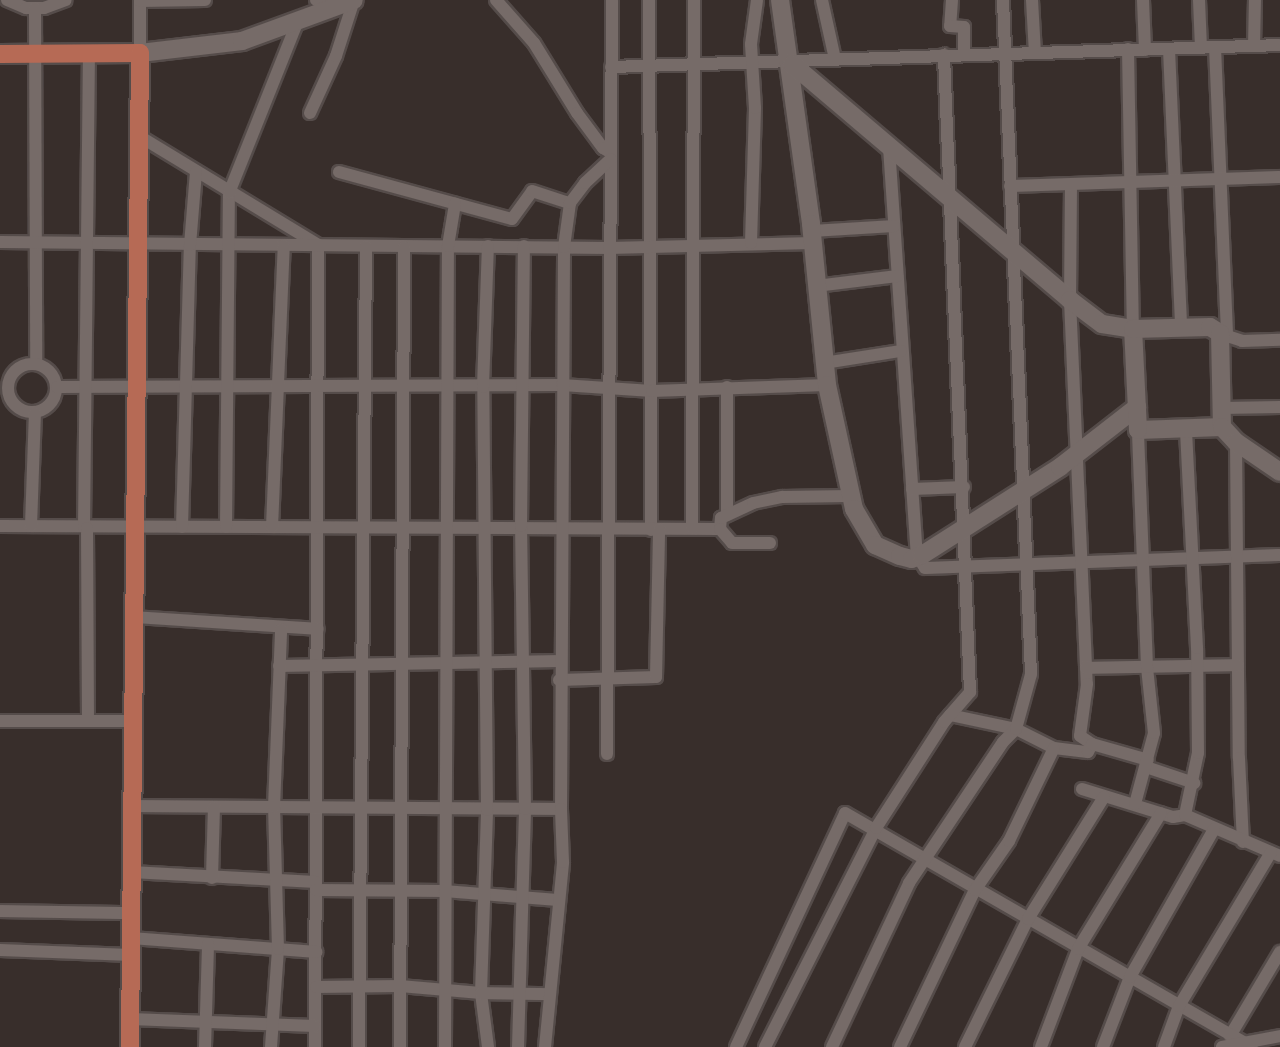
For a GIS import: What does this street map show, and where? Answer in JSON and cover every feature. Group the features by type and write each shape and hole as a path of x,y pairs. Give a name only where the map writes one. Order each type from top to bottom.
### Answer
{"main road":[{"path":"0,54 140,53 130,1047"}],"street":[{"path":"7,0 34,8 66,0"},
{"path":"205,0 140,0 140,53 242,41 297,23 352,1"},
{"path":"316,0 352,1"},
{"path":"496,0 534,43 577,113 611,156"},
{"path":"607,754 612,0"},
{"path":"559,681 656,677 650,0"},
{"path":"692,528 694,0"},
{"path":"751,243 755,108 752,63 757,0"},
{"path":"780,0 792,63 827,385 849,496 864,531 875,545 900,556 917,556 1024,489 1077,453 1137,407"},
{"path":"822,0 835,59"},
{"path":"952,0 950,26 964,27 964,55"},
{"path":"832,1047 909,883 1003,742 1016,729 1031,674 1003,0"},
{"path":"1032,0 1035,53"},
{"path":"1143,0 1145,50"},
{"path":"1198,0 1201,48"},
{"path":"1254,46 1255,0"},
{"path":"310,112 336,56 352,1"},
{"path":"34,8 38,244 36,364"},
{"path":"226,527 229,193 297,23"},
{"path":"611,67 650,68 792,63 835,59 1280,45"},
{"path":"1215,47 1221,180 1224,335 1222,417 1236,442 1280,472"},
{"path":"1128,49 1133,329 1147,667 1154,733 1135,804"},
{"path":"1169,49 1181,327"},
{"path":"88,721 86,528 89,55"},
{"path":"765,1047 876,828 950,715 970,692 968,566 953,204 944,56"},
{"path":"792,63 953,204 1102,324 1133,329 1210,327 1242,341 1280,340"},
{"path":"139,136 229,193 318,245"},
{"path":"889,147 901,351 917,556 925,568 1027,562 1280,555"},
{"path":"545,1047 564,824 561,809 559,681 564,247 570,203 585,183 611,156"},
{"path":"182,527 190,245 196,172"},
{"path":"339,172 512,219 532,191 570,203"},
{"path":"1010,186 1173,183 1280,177"},
{"path":"1071,185 1070,300 1086,668 1080,736 1092,744 1147,763 1194,783"},
{"path":"445,1047 448,246 455,204"},
{"path":"0,242 88,246 318,245 609,248 751,243 894,226"},
{"path":"272,526 276,388 284,245"},
{"path":"315,1047 318,808 318,245"},
{"path":"359,1047 366,246"},
{"path":"488,246 483,387 487,810 481,993 488,1047"},
{"path":"519,1047 525,809 521,662 521,387 524,246"},
{"path":"400,1047 403,811 404,247"},
{"path":"816,286 897,276"},
{"path":"824,363 901,351"},
{"path":"36,364 50,372 57,387 51,404 35,413 16,407 4,386 19,367 36,364"},
{"path":"57,387 87,389 404,388 562,385 652,391 693,387 827,385"},
{"path":"727,387 727,515"},
{"path":"1138,430 1186,428 1222,417 1280,406"},
{"path":"32,526 35,413"},
{"path":"1185,815 1194,783 1198,666 1186,428"},
{"path":"1236,442 1236,555 1243,842"},
{"path":"912,489 964,486"},
{"path":"770,543 732,543 720,529 721,518 753,503 782,497 849,496"},
{"path":"0,526 134,528 521,526 720,529"},
{"path":"134,617 281,629 318,629"},
{"path":"271,1047 278,949 274,807 281,629"},
{"path":"279,666 402,667 561,661"},
{"path":"1086,668 1238,665"},
{"path":"950,715 1016,729 1054,748 1088,752 1092,744"},
{"path":"0,721 134,721"},
{"path":"900,1047 975,890 1009,841 1054,748"},
{"path":"1082,789 1173,817 1185,815 1275,854 1179,1006 1164,1047"},
{"path":"965,1047 1028,919 1104,797"},
{"path":"134,806 403,811 561,809"},
{"path":"212,878 214,807"},
{"path":"736,1047 845,813 876,828 925,862 1079,947 1179,1006 1232,1044 1280,1036"},
{"path":"1041,1047 1079,947 1161,813"},
{"path":"1103,1047 1130,977 1214,829"},
{"path":"131,872 361,890 444,891 558,900"},
{"path":"0,910 131,913"},
{"path":"0,950 208,944 316,952"},
{"path":"205,1047 208,1022 208,944"},
{"path":"1232,1044 1280,952"},
{"path":"316,987 400,986 481,993 548,994"},
{"path":"130,1019 315,1026"}]}
